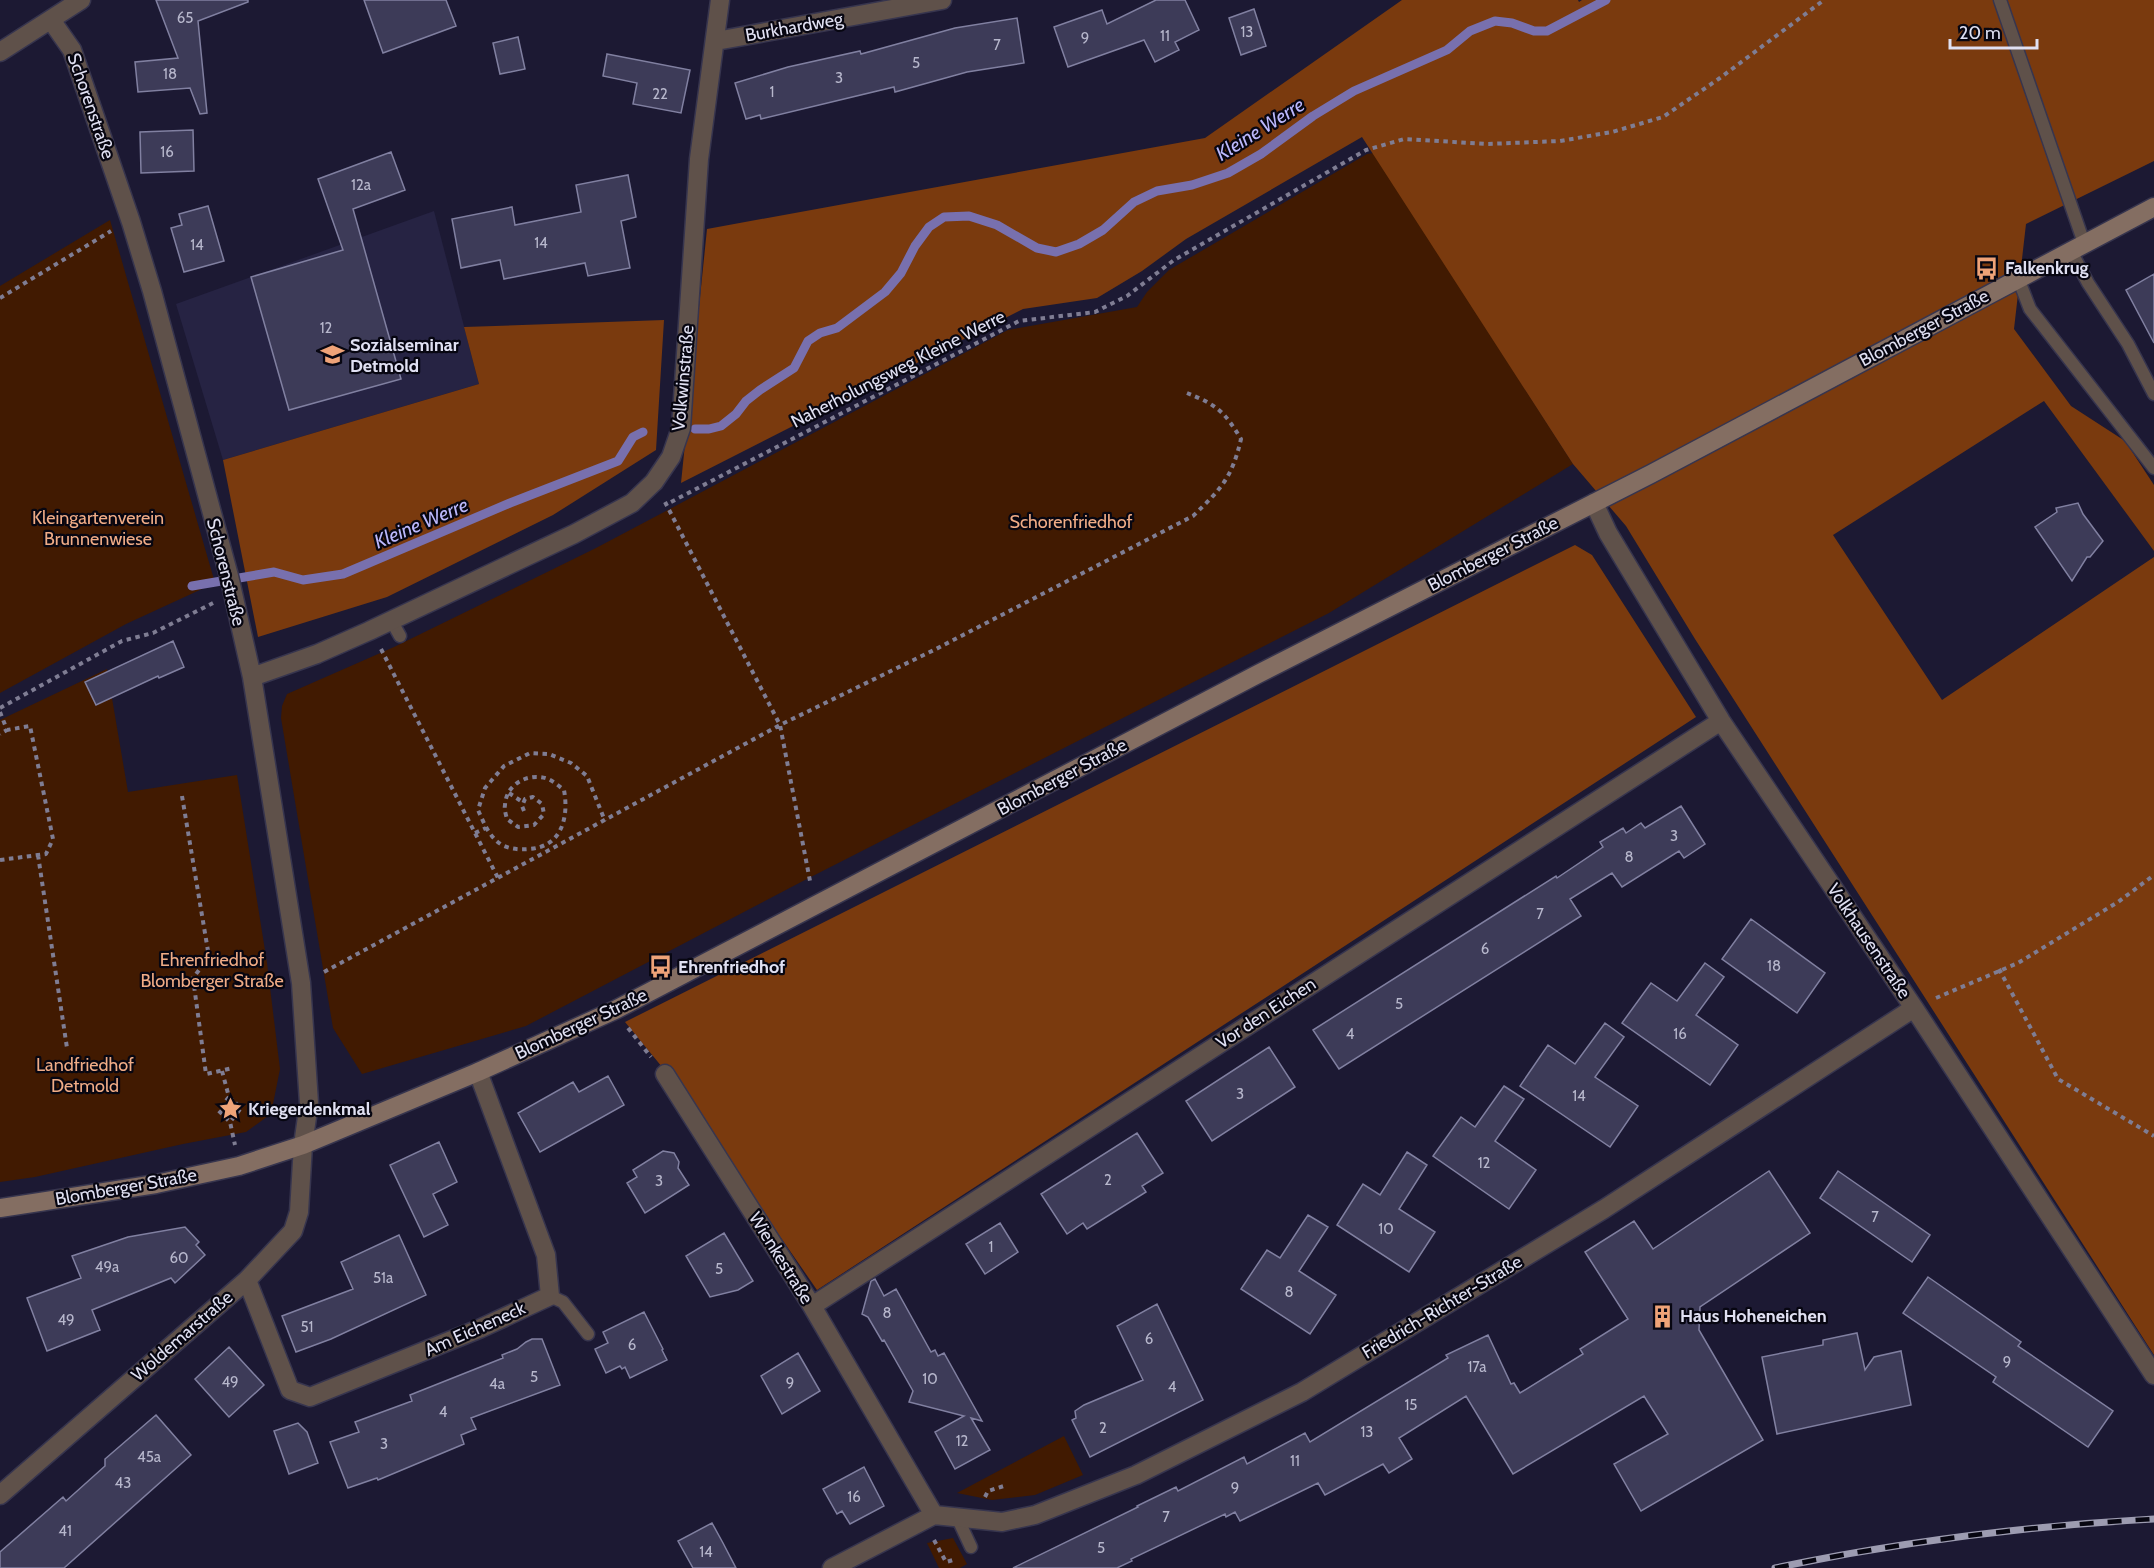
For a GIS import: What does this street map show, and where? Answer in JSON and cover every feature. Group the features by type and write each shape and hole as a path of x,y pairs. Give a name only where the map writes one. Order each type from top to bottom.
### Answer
{"street":[{"path":"0,52 81,0"},
{"name":"Volkwinstraße","path":"252,677 317,654 369,631 574,534 632,503 654,482 672,457 681,428 699,159 720,0"},
{"name":"Burkhardweg","path":"716,41 942,0"},
{"name":"Schorenstraße","path":"51,20 72,50 131,222 152,291 231,585 252,677 301,983 309,1103 303,1145"},
{"name":"Blomberger Straße","path":"0,1209 156,1184 239,1166 303,1145 478,1072 615,1010 1258,674 1594,503 2154,207"},
{"name":"Volkhausenstraße","path":"1594,503 1608,533 1721,721 1914,1008 2154,1375"},
{"name":"Vor den Eichen","path":"812,1306 1721,721"},
{"name":"Friedrich-Richter-Straße","path":"934,1515 1002,1522 1035,1515 1136,1475 1302,1392 1604,1209 1914,1008"},
{"path":"478,1072 546,1255 550,1296"},
{"name":"Wienkestraße","path":"665,1074 812,1306 934,1515"},
{"name":"Woldemarstraße","path":"0,1495 247,1280 293,1231 299,1212 303,1145"},
{"name":"Am Eicheneck","path":"247,1280 290,1390 310,1397 479,1329 550,1296"},
{"path":"832,1568 934,1515"}],"lane":[{"path":"2000,0 2088,283 2128,344 2154,393"},
{"path":"2018,278 2030,309 2154,468"},
{"path":"392,620 400,636"},
{"path":"550,1296 563,1302 588,1334"},
{"path":"957,1517 971,1547"}],"path":[{"name":"Naherholungsweg Kleine Werre","path":"780,725 666,504 1019,321 1095,312 1127,296 1174,260 1366,150 1404,139 1488,144 1560,141 1612,132 1663,117 1720,78 1824,0"},
{"path":"0,298 107,233 131,222"},
{"path":"301,983 780,725 936,649 1193,516 1222,488 1236,461 1241,439 1227,416 1209,402 1187,393"},
{"path":"7,730 0,710 122,641 153,633 231,585"},
{"path":"369,631 498,878"},
{"path":"780,725 809,877 819,904"},
{"path":"0,735 7,730 30,726 53,839 46,854 0,860"},
{"path":"524,811 522,806 525,799 533,797 542,804 544,814 534,825 518,827 507,819 504,803 519,781 532,776 549,779 564,790 567,807 561,829 550,842 537,849 519,850 502,845 489,833 478,810 485,788 504,766 530,753 549,754 571,763 587,776 604,821"},
{"path":"509,793 524,803"},
{"path":"182,796 209,957 193,978 206,1074 233,1068"},
{"path":"475,833 486,828"},
{"path":"544,846 546,852"},
{"path":"38,855 67,1048"},
{"path":"1914,1008 2018,963 2118,902 2154,875"},
{"path":"2000,969 2058,1079 2154,1136"},
{"path":"615,1010 636,1040 665,1074"},
{"path":"222,1071 229,1097 241,1108 231,1122"},
{"path":"229,1097 218,1110 231,1122 239,1166"}],"shaded area":[{"path":"1402,0 1578,0 1579,2 1582,0 2154,0 2154,161 2026,224 2014,329 2071,406 2125,441 2154,485 2154,551 2044,401 1833,535 1942,700 2154,557 2154,1355 1695,639 1626,526 1573,464 1362,137 1186,239 1142,271 1097,298 1023,309 681,483 707,229 1205,138"},
{"name":"Sozialseminar Detmold","path":"434,211 479,384 223,460 176,304"},
{"path":"664,320 656,450 553,515 387,597 258,637 223,460 479,384 464,327"},
{"path":"1575,545 1592,555 1696,717 817,1290 667,1073 625,1022"}],"green space":[{"name":"Schorenfriedhof","path":"1374,153 1573,464 1329,613 803,881 526,1026 362,1074 333,1028 281,718 282,706 287,694 394,647 596,548 1008,330 1137,307 1147,292 1169,270 1367,154"},
{"name":"Kleingartenverein Brunnenwiese","path":"110,220 215,583 126,624 0,693 0,286"},
{"name":"Landfriedhof Detmold","path":"107,669 128,792 237,775 267,963 280,1069 271,1114 246,1132 35,1177 0,1182 0,720"},
{"path":"1064,1436 1083,1475 1035,1495 992,1500 957,1493"},
{"path":"953,1538 967,1564 960,1568 939,1568 927,1543"}],"building":[{"path":"156,0 248,0 248,2 198,21 207,113 200,114 190,88 138,92 135,62 178,58"},
{"path":"364,0 446,0 456,26 383,53"},
{"path":"1156,0 1185,0 1199,30 1175,42 1179,50 1155,62 1144,40 1068,67 1054,27 1102,10 1107,24"},
{"path":"1254,9 1266,46 1241,55 1229,18"},
{"path":"1017,18 1024,63 967,72 895,92 894,87 761,119 760,115 746,119 735,83 788,67 860,51 861,54 955,28"},
{"path":"518,37 525,69 500,74 493,43"},
{"path":"607,54 690,70 681,113 633,104 637,83 603,76"},
{"path":"193,130 194,171 141,173 140,132"},
{"path":"391,152 405,190 353,209 401,379 289,410 251,277 343,250 318,179"},
{"path":"628,175 636,217 621,221 630,268 588,276 585,263 504,279 500,260 461,268 452,219 512,207 515,225 581,212 576,185"},
{"path":"208,206 224,261 184,272 171,228 182,225 179,214"},
{"path":"2154,274 2154,343 2126,290"},
{"path":"2078,503 2083,514 2103,541 2090,557 2087,557 2072,581 2035,527 2057,512 2056,508"},
{"path":"173,641 184,667 159,678 158,676 96,705 85,682"},
{"path":"1681,806 1705,844 1684,858 1679,851 1622,887 1612,873 1570,899 1581,916 1339,1069 1313,1030 1556,876 1557,878 1603,847 1600,842 1623,828 1626,833 1641,823 1645,828"},
{"path":"1751,919 1825,973 1797,1013 1722,959"},
{"path":"1705,963 1724,977 1696,1015 1738,1045 1710,1085 1622,1023 1651,983 1677,1001"},
{"path":"1605,1023 1624,1037 1595,1077 1638,1106 1610,1147 1520,1086 1548,1045 1575,1064"},
{"path":"1269,1047 1295,1087 1212,1141 1186,1101"},
{"path":"608,1076 624,1105 540,1152 518,1113 573,1082 579,1092"},
{"path":"1504,1086 1524,1099 1495,1141 1536,1170 1509,1209 1433,1156 1461,1117 1475,1127"},
{"path":"1137,1133 1163,1173 1142,1186 1146,1192 1087,1229 1083,1223 1067,1234 1041,1194"},
{"path":"439,1142 457,1182 433,1194 448,1225 424,1237 390,1165"},
{"path":"663,1151 674,1153 679,1162 678,1168 689,1185 645,1213 627,1183 637,1177 633,1170"},
{"path":"1407,1152 1427,1165 1399,1209 1435,1232 1409,1272 1337,1225 1363,1184 1380,1195"},
{"path":"1769,1171 1810,1233 1700,1307 1699,1330 1763,1440 1641,1511 1614,1464 1668,1434 1644,1396 1513,1474 1466,1396 1399,1438 1412,1459 1389,1473 1383,1464 1325,1495 1318,1483 1240,1521 1235,1512 1226,1517 1225,1514 1117,1568 1013,1568 1176,1487 1178,1491 1244,1457 1247,1464 1305,1433 1310,1442 1448,1358 1446,1355 1488,1335 1511,1384 1514,1383 1520,1393 1583,1354 1580,1349 1628,1319 1585,1252 1634,1221 1653,1249"},
{"path":"1838,1171 1930,1235 1912,1262 1820,1198"},
{"path":"1308,1215 1328,1227 1299,1271 1336,1295 1310,1334 1241,1289 1267,1250 1280,1258"},
{"path":"1000,1223 1018,1252 985,1274 966,1244"},
{"path":"185,1227 199,1242 196,1245 205,1255 175,1283 171,1278 92,1310 100,1330 47,1351 27,1298 81,1278 72,1256 128,1237"},
{"path":"724,1233 753,1281 738,1290 710,1297 686,1256"},
{"path":"399,1235 426,1295 331,1339 296,1352 282,1316 353,1289 341,1262"},
{"path":"1928,1277 2021,1342 2018,1346 2113,1411 2088,1447 1993,1382 1996,1377 1903,1313"},
{"path":"875,1279 884,1296 896,1289 931,1352 935,1350 938,1356 944,1353 982,1421 971,1418 990,1450 955,1469 935,1432 964,1416 909,1402 913,1391 884,1340 882,1341 868,1317 862,1314 871,1281"},
{"path":"1157,1304 1203,1400 1090,1457 1072,1420 1076,1418 1075,1411 1143,1380 1117,1326"},
{"path":"644,1312 667,1360 630,1378 625,1367 622,1369 620,1366 606,1373 595,1349 608,1343 603,1332"},
{"path":"1857,1333 1865,1370 1874,1357 1901,1351 1911,1405 1777,1434 1762,1357 1823,1345 1823,1340"},
{"path":"532,1339 542,1339 560,1385 471,1418 476,1429 461,1435 464,1444 378,1480 377,1478 348,1488 330,1442 359,1432 355,1422 412,1401 410,1395 503,1358 502,1355"},
{"path":"229,1347 264,1385 229,1417 195,1379"},
{"path":"798,1353 820,1391 782,1414 761,1376"},
{"path":"156,1415 191,1455 64,1568 0,1568 0,1552 63,1497 66,1501 105,1466 105,1459"},
{"path":"298,1423 307,1432 318,1463 289,1474 274,1431"},
{"path":"864,1467 884,1506 850,1524 842,1511 837,1514 823,1489"},
{"path":"712,1523 736,1568 693,1568 678,1541"}],"waterway":[{"name":"Kleine Werre","path":"695,429 721,426 736,414 746,401 794,368 808,341 820,333 837,328 885,292 901,273 915,246 929,227 944,217 969,216 997,225 1037,248 1056,252 1079,244 1103,230 1134,202 1157,191 1192,185 1228,173 1261,154 1313,116 1354,91 1447,50 1470,31 1495,21 1512,23 1534,31 1547,31 1606,0"},
{"name":"Kleine Werre","path":"192,586 274,572 303,580 343,574 510,503 618,461 633,437 643,432"}],"railway":[{"path":"1775,1568 1869,1550 1963,1536 2154,1519"}],"place":[{"name":"Falkenkrug","path":"1987,268"},
{"name":"Sozialseminar Detmold","path":"332,355"},
{"name":"Ehrenfriedhof","path":"660,967"},
{"name":"Kriegerdenkmal","path":"230,1109"},
{"name":"Haus Hoheneichen","path":"1662,1316"}],"park label":[{"name":"Ehrenfriedhof Blomberger Straße","path":"212,970"}]}
